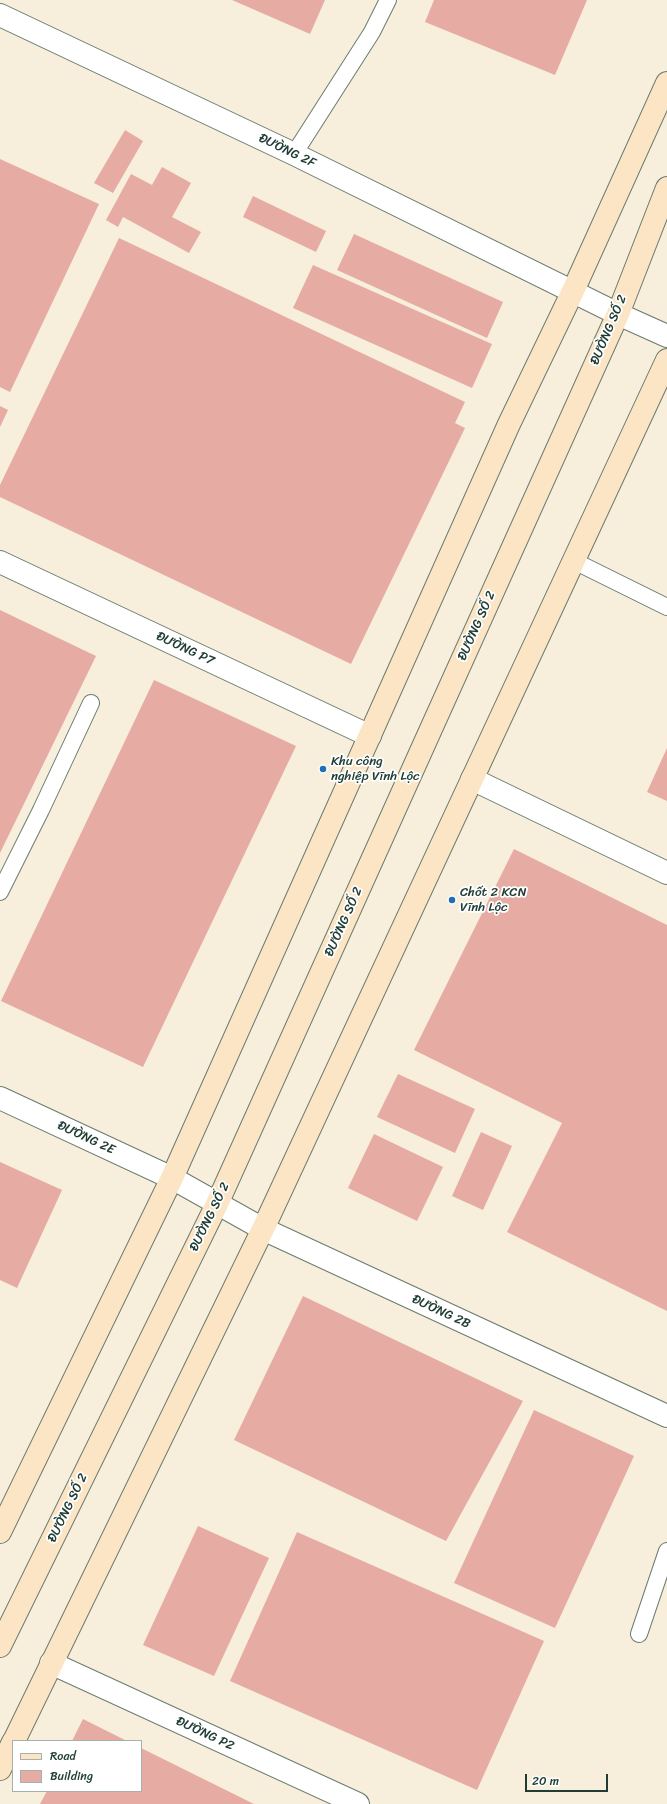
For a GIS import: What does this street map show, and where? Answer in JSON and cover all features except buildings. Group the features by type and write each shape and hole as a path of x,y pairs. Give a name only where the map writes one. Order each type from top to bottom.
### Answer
{"main road":[{"path":"0,1532 172,1178 506,432 667,83"},
{"name":"ĐƯỜNG SỐ 2","path":"0,1646 218,1204 618,314 667,188"},
{"path":"14,1740 263,1229 667,360"},
{"path":"0,1769 12,1744"}],"street":[{"name":"ĐƯỜNG 2F","path":"0,15 294,154 618,314 667,336"},
{"name":"ĐƯỜNG P7","path":"0,562 370,736"},
{"path":"472,779 667,873"},
{"name":"ĐƯỜNG 2E","path":"0,1098 172,1178 218,1204"},
{"name":"ĐƯỜNG 2B","path":"218,1204 263,1229 667,1416"},
{"name":"ĐƯỜNG P2","path":"51,1664 358,1804"}],"lane":[{"path":"294,154 372,32 388,0"},
{"path":"574,561 667,607"},
{"path":"0,892 41,810 91,703"},
{"path":"639,1634 667,1552"}],"place":[{"name":"Khu công nghiệp Vĩnh Lộc","path":"323,769"},
{"name":"Chốt 2 KCN Vĩnh Lộc","path":"452,900"}]}
